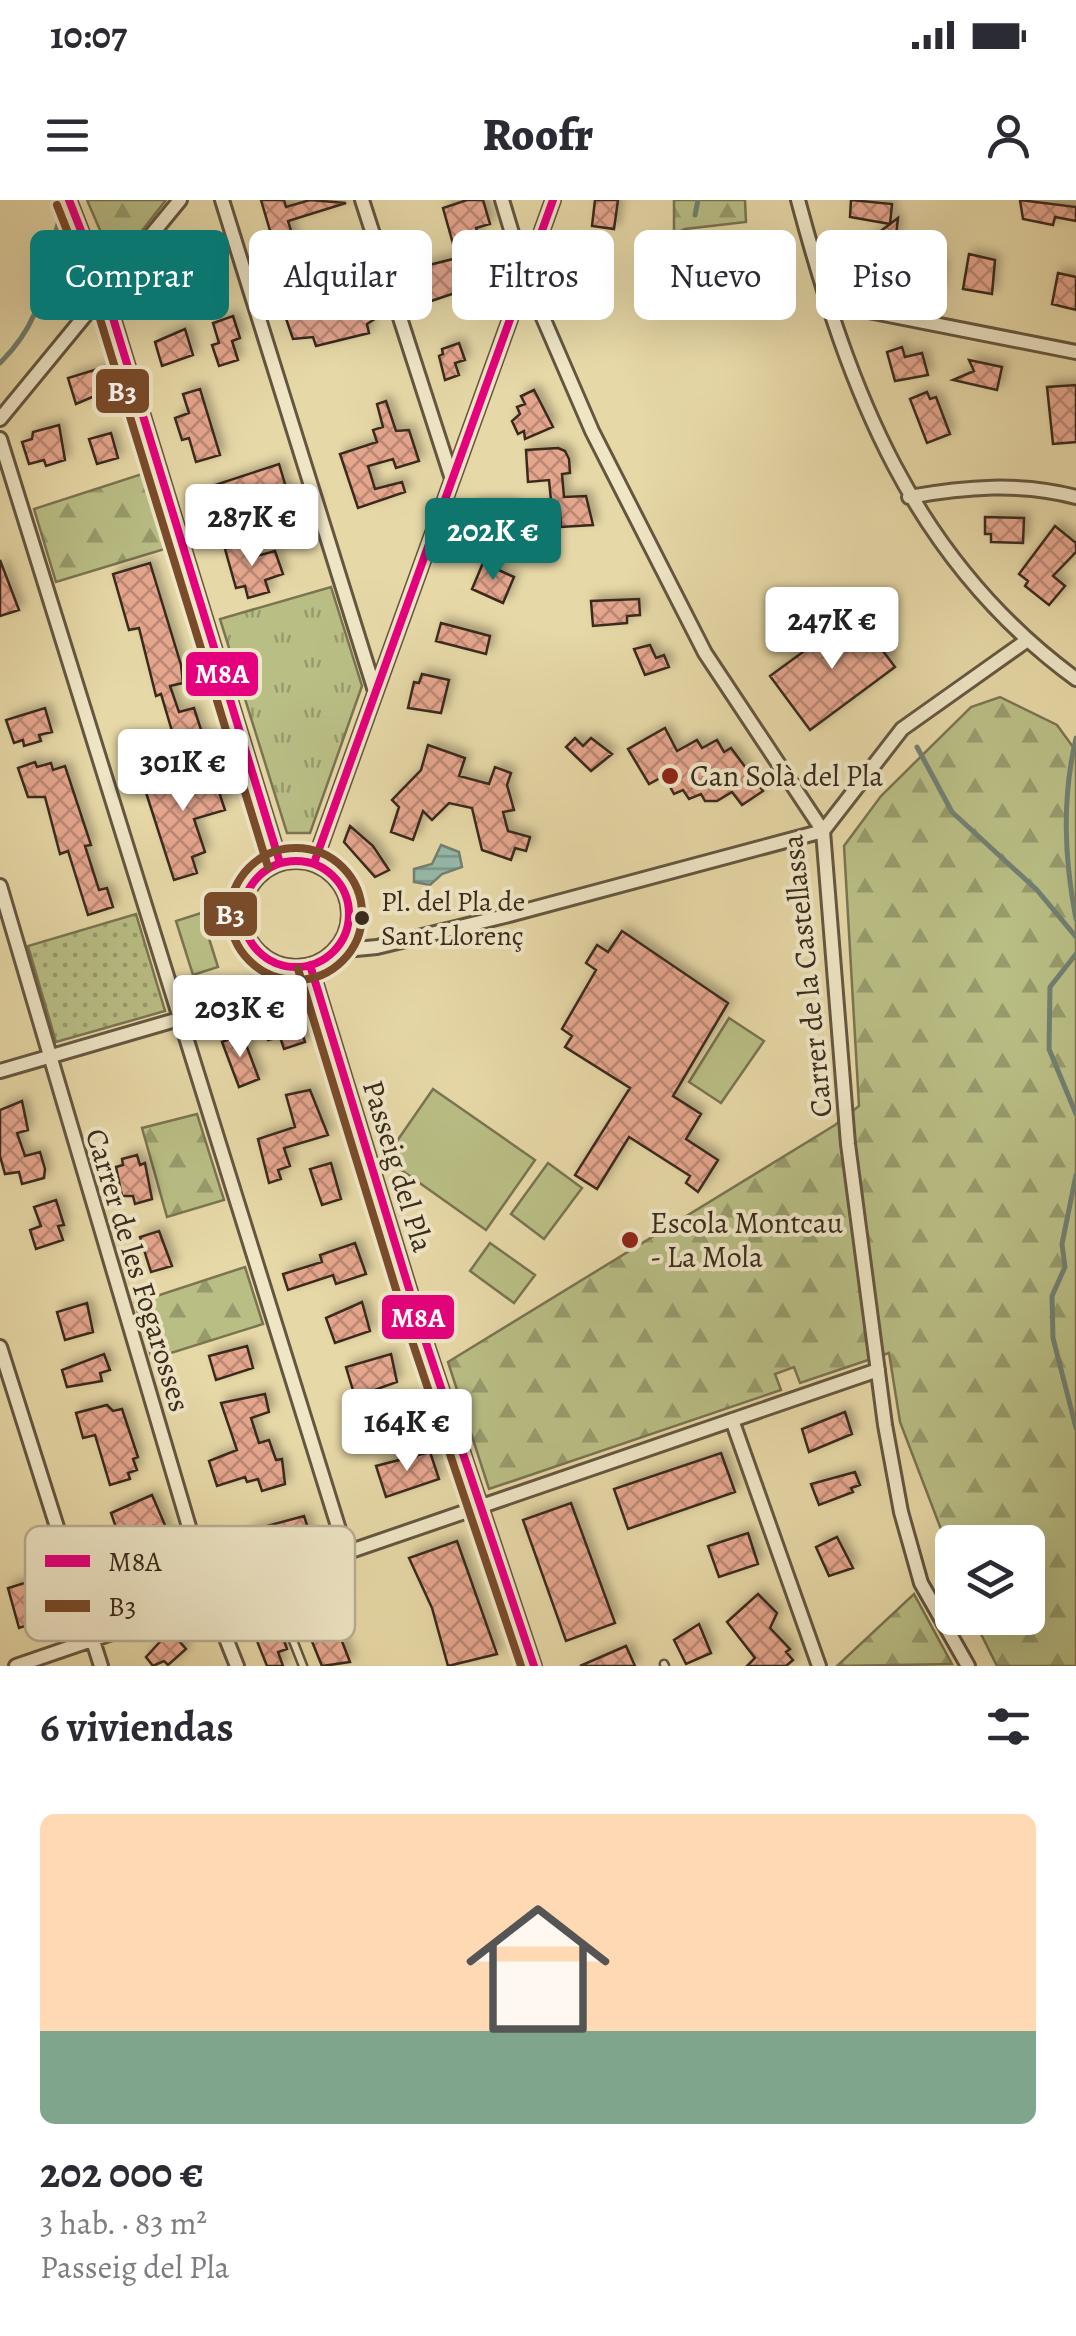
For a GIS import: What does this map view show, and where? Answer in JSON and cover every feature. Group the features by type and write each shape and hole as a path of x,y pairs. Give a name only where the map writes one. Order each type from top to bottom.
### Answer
{"street":[{"path":"69,200 81,230"},
{"path":"156,230 180,200"},
{"path":"222,200 375,691"},
{"path":"362,200 452,479"},
{"name":"Carrer de la Castellassa","path":"502,200 511,230"},
{"path":"541,230 552,200"},
{"path":"798,200 816,262"},
{"path":"0,418 82,320"},
{"path":"115,320 280,863"},
{"path":"314,863 509,320"},
{"name":"Carrer de la Castellassa","path":"544,320 592,430 706,653 824,831 848,1144 878,1370 910,1548 934,1612 968,1666"},
{"path":"834,320 863,404 909,497 958,564 1026,640 1076,679"},
{"path":"914,320 1076,352"},
{"path":"0,439 338,1526"},
{"path":"909,497 994,487 1040,488 1076,497"},
{"path":"335,951 348,926 348,899 338,880 314,863 280,863 268,868 247,892 244,925 261,954 291,967 310,965 335,951 377,948 509,916 824,831 902,729 1026,640"},
{"name":"Carrer de les Fogarosses","path":"0,886 188,1526"},
{"name":"Passeig del Pla","path":"310,965 478,1506 534,1666"},
{"path":"0,1071 272,992 291,967"},
{"path":"0,1347 56,1526"},
{"path":"355,1549 878,1370"},
{"path":"732,1420 819,1666"},
{"path":"16,1666 88,1641"},
{"path":"91,1641 101,1666"},
{"name":"Carrer de les Fogarosses","path":"227,1641 237,1666"}],"lane":[{"path":"293,1641 303,1666"}],"green space":[{"path":"87,200 166,200 142,230 100,230"},
{"path":"674,200 745,200 746,222 674,230"},
{"path":"145,473 168,548 56,582 34,509"},
{"path":"331,587 362,686 310,833 287,833 220,619"},
{"path":"1000,697 1057,725 1076,751 1076,1666 997,1666 982,1635 1045,1635 1045,1525 939,1525 900,1422 889,1353 800,1383 794,1367 775,1374 781,1390 489,1489 448,1362 835,1125 859,1106 844,846 881,796 971,707"},
{"path":"201,913 218,967 193,975 176,921"},
{"path":"136,914 165,1011 56,1042 28,946"},
{"path":"729,1018 764,1041 721,1103 689,1082"},
{"path":"433,1089 535,1160 486,1230 390,1162 388,1154"},
{"path":"197,1114 224,1200 167,1217 142,1128"},
{"path":"548,1163 582,1188 544,1239 511,1214"},
{"path":"490,1243 535,1275 514,1303 470,1271"},
{"path":"245,1267 263,1324 152,1359 135,1303"},
{"path":"914,1594 952,1664 837,1666"}],"shaded area":[{"path":"441,845 459,852 462,867 442,874 430,885 414,882 414,869 432,864"}],"building":[{"path":"261,200 284,200 286,207 310,200 346,203 288,221 291,230 270,230"},
{"path":"467,200 483,200 490,224 476,230 452,230 452,240 443,208"},
{"path":"595,200 618,200 614,229 592,226"},
{"path":"851,200 892,204 890,224 850,217"},
{"path":"1020,200 1076,207 1076,221 1055,217 1053,225 1023,219"},
{"path":"898,218 897,230 882,230"},
{"path":"969,254 995,260 992,294 963,289"},
{"path":"452,259 452,294 432,301 432,264"},
{"path":"1058,273 1076,277 1076,310 1052,304"},
{"path":"233,316 240,338 232,341 238,360 219,366 212,345 219,343 213,323"},
{"path":"286,320 373,320 367,324 369,333 316,346 313,337 293,339"},
{"path":"185,329 193,355 162,366 155,342"},
{"path":"459,343 465,360 455,363 459,375 445,380 439,356 442,349"},
{"path":"902,347 905,357 922,353 928,375 895,381 887,352"},
{"path":"969,360 1002,367 997,390 953,380 974,371"},
{"path":"104,367 111,389 76,404 68,378"},
{"path":"1076,385 1076,442 1053,444 1047,387"},
{"path":"200,389 220,455 196,462 189,438 182,440 175,418 189,413 183,394"},
{"path":"534,390 553,427 525,439 524,431 518,434 512,421 520,414 517,407 525,404 521,396"},
{"path":"927,392 930,399 936,397 950,434 927,443 910,399"},
{"path":"386,401 396,431 409,430 419,461 396,468 393,459 368,466 375,489 402,482 405,492 358,508 340,454 377,442 373,430 383,427 377,404"},
{"path":"59,425 65,460 46,466 44,460 29,464 22,442 32,439 33,432"},
{"path":"111,433 118,458 97,464 89,439"},
{"path":"558,448 569,459 570,473 562,474 564,497 586,496 593,525 561,527 560,511 552,511 549,480 528,482 526,450"},
{"path":"279,464 288,494 243,508 248,521 234,525 226,499 214,503 209,487"},
{"path":"474,505 512,505 516,526 498,529 498,534 472,534"},
{"path":"985,517 1024,518 1023,543 991,542 991,534 985,534"},
{"path":"1055,526 1076,543 1076,552 1053,576 1065,586 1049,605 1025,586 1028,581 1019,574"},
{"path":"248,542 253,557 275,551 283,574 265,580 269,592 248,598 245,586 236,588 225,549"},
{"path":"0,560 19,610 0,616"},
{"path":"150,563 181,665 183,683 170,686 179,712 194,708 204,739 177,748 161,694 156,696 139,628 129,630 113,574"},
{"path":"483,563 514,577 503,603 472,589"},
{"path":"639,599 640,615 627,616 627,623 593,626 591,601"},
{"path":"855,614 895,667 810,730 770,676"},
{"path":"441,623 490,636 486,654 436,641"},
{"path":"650,645 656,658 664,655 669,667 645,675 634,649"},
{"path":"422,674 449,680 441,713 408,708 414,682 419,683"},
{"path":"45,708 52,732 39,735 41,741 24,746 23,740 14,743 6,720"},
{"path":"665,728 677,751 697,740 702,748 717,740 724,752 731,748 763,791 742,805 732,792 717,801 705,801 701,794 689,799 683,790 674,794 664,776 649,784 628,749"},
{"path":"575,738 583,746 591,738 612,754 591,771 566,747"},
{"path":"428,745 465,758 459,776 489,784 495,767 511,773 507,785 514,810 503,812 508,831 530,837 526,851 515,848 511,860 482,850 472,808 449,803 432,820 423,811 413,840 391,832 399,807 392,800 421,770"},
{"path":"35,762 37,767 51,763 53,770 65,766 91,845 85,846 99,890 107,888 113,907 88,915 68,851 60,854 45,797 28,797 18,768"},
{"path":"210,765 225,810 194,819 205,852 192,857 197,873 174,880 142,780 164,774 166,779"},
{"path":"350,826 373,846 389,870 375,877 344,842"},
{"path":"622,931 728,1003 673,1096 701,1114 686,1139 718,1160 698,1192 686,1183 690,1176 629,1137 597,1189 575,1175 630,1088 565,1047 572,1036 562,1029 596,970 586,963 597,945 608,952"},
{"path":"286,1014 289,1024 298,1021 305,1042 284,1049 280,1037 268,1040 262,1022"},
{"path":"242,1034 259,1079 239,1087 222,1042"},
{"path":"310,1090 328,1135 284,1148 290,1166 278,1170 281,1179 269,1183 258,1139 295,1127 286,1095"},
{"path":"22,1101 28,1130 17,1133 25,1156 40,1152 45,1169 44,1178 22,1184 19,1172 5,1174 0,1156 0,1110"},
{"path":"137,1155 140,1165 145,1163 152,1199 135,1204 133,1196 122,1196 116,1167 123,1165 122,1159"},
{"path":"331,1163 341,1199 322,1205 310,1169"},
{"path":"56,1200 64,1225 58,1226 63,1240 36,1249 30,1230 41,1226 34,1207"},
{"path":"159,1231 172,1266 151,1272 140,1237"},
{"path":"355,1243 366,1274 336,1284 333,1275 288,1290 283,1274 322,1262 320,1255"},
{"path":"362,1302 370,1331 335,1343 326,1318"},
{"path":"87,1303 93,1332 65,1340 57,1312"},
{"path":"247,1346 253,1368 216,1380 209,1356"},
{"path":"104,1354 110,1370 100,1373 102,1381 67,1387 62,1370"},
{"path":"391,1354 397,1382 355,1397 346,1367"},
{"path":"265,1394 269,1412 251,1418 259,1443 269,1440 276,1460 282,1459 285,1484 262,1491 258,1479 247,1482 245,1477 217,1486 209,1461 237,1450 221,1403"},
{"path":"107,1405 113,1411 122,1409 138,1457 133,1459 137,1470 128,1473 130,1479 110,1485 95,1435 83,1438 76,1413"},
{"path":"393,1411 394,1416 408,1411 410,1432 379,1443 371,1419"},
{"path":"845,1412 852,1434 809,1452 802,1429"},
{"path":"430,1452 439,1479 386,1497 376,1466"},
{"path":"721,1453 735,1492 628,1529 614,1489"},
{"path":"855,1472 860,1485 851,1488 853,1492 819,1505 811,1484"},
{"path":"152,1495 165,1526 116,1526 111,1513"},
{"path":"571,1503 615,1623 566,1641 523,1520"},
{"path":"304,1516 307,1526 267,1526"},
{"path":"748,1533 758,1564 719,1577 708,1546"},
{"path":"837,1537 853,1568 829,1576 816,1547"},
{"path":"457,1541 497,1654 448,1666 432,1608 409,1558"},
{"path":"25,1583 25,1626 19,1628 8,1588"},
{"path":"758,1594 777,1613 770,1628 790,1649 786,1652 793,1660 786,1666 747,1666 755,1658 727,1622"},
{"path":"699,1624 711,1653 686,1664 674,1640"},
{"path":"161,1641 179,1641 186,1649 168,1665 164,1661 153,1666 146,1657"},
{"path":"257,1641 284,1641 287,1649 278,1652 283,1666 267,1666"},
{"path":"312,1641 342,1641 350,1662 322,1666"},
{"path":"626,1646 635,1666 580,1666"}],"waterway":[{"path":"695,215 698,200"},
{"path":"0,363 17,344 36,309 62,212"},
{"path":"1076,738 1066,828 1076,919"},
{"path":"917,747 952,812 1037,890 1076,937"},
{"path":"1076,954 1050,987 1049,1049 1076,1114"},
{"path":"1076,1175 1062,1244 1065,1267 1052,1296 1053,1338 1076,1428"}],"transit line":[{"name":"M8A","path":"69,200 105,292 280,863"},
{"name":"M8A","path":"314,863 553,200"},
{"name":"B3","path":"57,205 93,296 268,867"},
{"name":"B3","path":"296,848 333,859 351,877 362,914 351,951 333,969 296,980 259,969 241,951 230,914 241,877 259,859 296,848"},
{"name":"M8A","path":"296,861 316,865 334,876 345,894 349,914 345,934 334,952 316,963 296,967 276,963 258,952 247,934 243,914 247,894 258,876 276,865 296,861"},
{"name":"M8A","path":"310,965 421,1328 534,1666"},
{"name":"B3","path":"298,969 409,1332 521,1666"}],"place":[{"name":"Can Solà del Pla","path":"670,776"},
{"name":"Pl. del Pla de Sant Llorenç","path":"362,918"},
{"name":"Escola Montcau - La Mola","path":"630,1240"}]}
